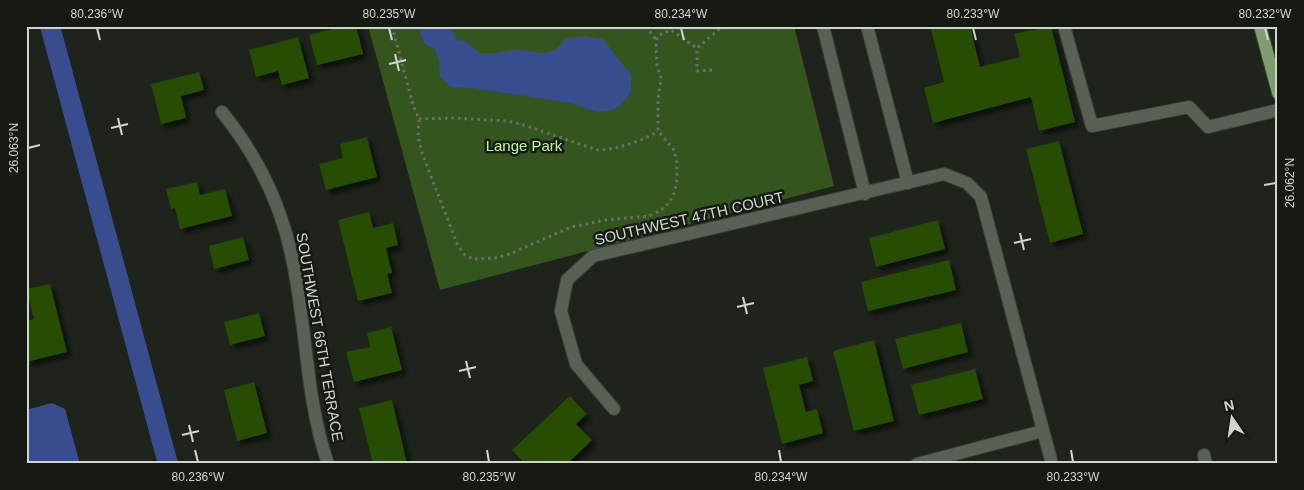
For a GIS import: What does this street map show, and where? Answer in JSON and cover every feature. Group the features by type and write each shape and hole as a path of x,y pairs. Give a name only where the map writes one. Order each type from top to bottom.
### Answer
{"main road":[{"path":"1263,27 1278,93"}],"street":[{"path":"823,26 865,194"},
{"path":"867,26 908,183"},
{"path":"1064,26 1092,126 1189,107 1208,127 1278,110"},
{"name":"SOUTHWEST 66TH TERRACE","path":"222,112 251,151 266,180 283,222 292,257 298,294 312,403 319,436 328,464"},
{"name":"SOUTHWEST 47TH COURT","path":"614,409 576,364 561,311 567,280 593,256 865,194 944,174 967,183 981,197 1043,431"},
{"path":"917,464 1043,431 1052,464"}],"path":[{"path":"392,26 419,119 418,136 422,152 458,246 465,256 473,259 495,258 510,254 582,224 649,216 661,210 670,202 675,191 677,170 674,150 658,131 658,100 661,78 656,40 646,26"},
{"path":"697,48 723,26"},
{"path":"656,40 659,35 671,30 697,48"},
{"path":"697,48 698,71 712,70"},
{"path":"419,119 455,118 508,121 597,150 607,150 650,137 658,131"}],"green space":[{"name":"Lange Park","path":"368,26 794,26 834,186 440,290"}],"water":[{"path":"421,26 449,26 457,40 465,41 480,53 495,53 516,49 542,53 555,50 566,38 584,36 603,39 631,75 631,91 622,104 613,110 597,112 571,103 473,88 451,87 440,77 439,61 435,49 425,44 419,31"},
{"path":"52,403 65,409 80,464 26,464 26,410"}],"building":[{"path":"344,26 356,26 363,54 317,65 309,35"},
{"path":"930,26 970,26 980,67 1020,57 1014,34 1051,26 1075,122 1039,131 1031,97 933,123 924,88 944,82"},
{"path":"298,37 309,78 282,85 278,71 256,77 249,50"},
{"path":"199,72 204,90 181,96 186,118 161,124 151,84"},
{"path":"367,137 377,177 326,190 319,164 343,158 340,144"},
{"path":"1059,141 1083,234 1050,243 1026,149"},
{"path":"197,182 200,195 225,189 232,216 180,229 175,208 171,209 166,189"},
{"path":"369,212 373,228 393,223 398,245 386,248 392,273 387,274 392,293 358,301 338,220"},
{"path":"938,220 945,249 876,267 869,238"},
{"path":"243,237 249,260 214,269 209,246"},
{"path":"949,260 956,290 868,311 861,282"},
{"path":"50,284 67,352 26,362 26,321 34,319 26,289"},
{"path":"259,313 265,336 230,345 224,322"},
{"path":"961,323 968,352 903,369 895,339"},
{"path":"391,327 402,370 354,382 346,352 370,347 367,333"},
{"path":"874,340 894,421 854,431 833,351"},
{"path":"807,357 813,381 799,385 806,412 817,409 823,433 782,444 763,368"},
{"path":"975,369 983,399 919,415 911,385"},
{"path":"254,382 267,433 237,441 224,390"},
{"path":"570,396 587,414 576,424 592,440 567,464 525,464 512,450"},
{"path":"392,400 407,464 373,464 359,408"}],"waterway":[{"path":"50,26 168,464"}]}
